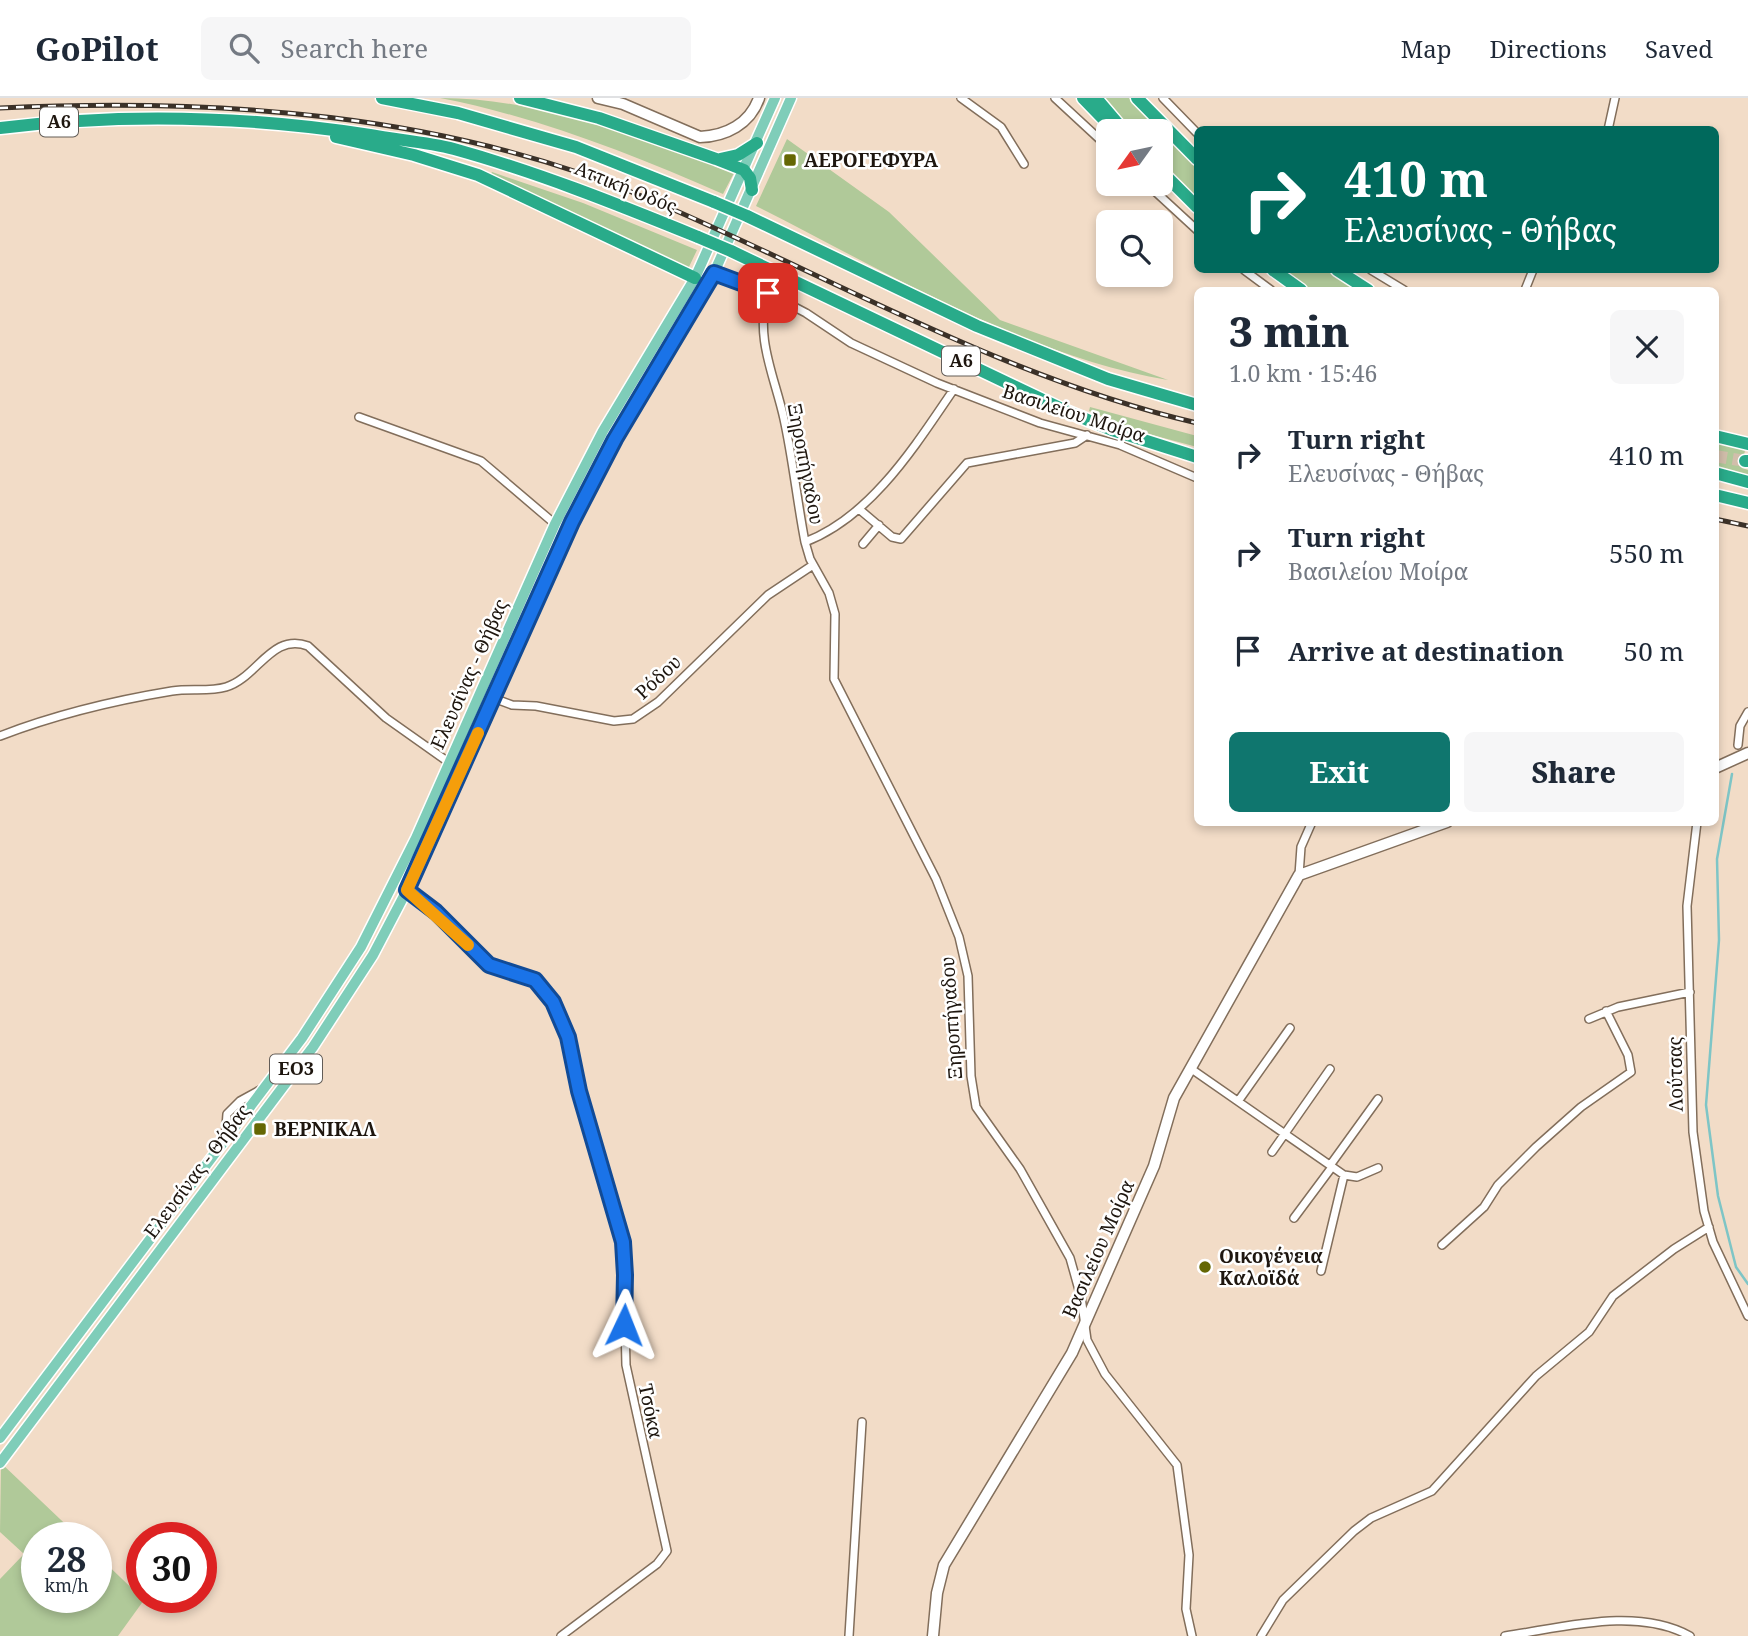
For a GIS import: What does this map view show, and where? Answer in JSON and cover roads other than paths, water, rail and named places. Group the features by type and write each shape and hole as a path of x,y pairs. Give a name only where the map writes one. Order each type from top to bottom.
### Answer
{"highway":[{"name":"Αττική Οδός","path":"382,98 458,113 576,147 747,216 977,326 1108,379 1194,404"},
{"path":"520,98 599,118 744,170 752,190"},
{"path":"1083,98 1103,119"},
{"path":"1096,98 1114,119"},
{"path":"1137,98 1194,156"},
{"name":"Αττική Οδός","path":"0,128 119,118 202,118 317,128 451,148 566,184 698,237 1066,411 1112,430 1194,456"},
{"path":"317,128 338,138 414,155 478,174 695,278"},
{"path":"716,159 728,159 757,143"},
{"path":"1173,184 1194,204"},
{"path":"1277,273 1297,287"},
{"path":"1341,273 1363,287"},
{"path":"1719,437 1748,444"},
{"path":"1719,474 1748,482"},
{"path":"1719,496 1748,503"}],"main road":[{"name":"Ελευσίνας - Θήβας","path":"0,1438 320,1013 361,947 406,859 555,524 603,431 695,278 775,98"},
{"name":"Ελευσίνας - Θήβας","path":"0,1463 331,1022 373,955 407,890 594,479 714,273 791,98"},
{"path":"695,278 714,273"}],"street":[{"path":"598,98 623,104 700,137 713,136 738,126 750,115 759,98"},
{"path":"961,98 1002,127 1024,164"},
{"path":"1055,98 1096,136"},
{"path":"1163,98 1194,130"},
{"path":"1609,126 1615,98"},
{"path":"1160,196 1194,227"},
{"name":"Βασιλείου Μοίρα","path":"714,273 768,293 873,355 1041,423 1155,458 1194,477"},
{"path":"1248,273 1267,287"},
{"path":"1376,273 1399,287"},
{"name":"Ξηροπήγαδου","path":"768,293 764,314 768,370 783,417 805,542 813,565 829,593 835,614 834,679 936,879 959,937 968,976 971,1076 976,1107 1013,1159 1070,1258 1087,1340 1105,1374 1177,1465 1189,1555 1186,1609 1192,1636"},
{"path":"805,542 831,530 859,509 895,468 954,389"},
{"path":"359,417 481,461 555,524"},
{"path":"859,509 892,537 901,539 971,461 1062,446 1075,443 1087,435"},
{"path":"863,544 879,525"},
{"name":"Ρόδου","path":"492,699 512,705 543,707 614,721 633,719 658,702 768,594 813,565"},
{"path":"0,736 66,712 176,690 228,687 276,649 286,643 301,643 308,646 386,718 448,765 461,771"},
{"path":"480,693 492,699"},
{"path":"1738,745 1740,726 1748,712"},
{"path":"1719,766 1748,752"},
{"path":"1310,826 1301,847 1299,875 1436,826"},
{"name":"Λούτσας","path":"1697,826 1687,906 1693,1132 1704,1211 1718,1256 1748,1316"},
{"name":"Βασιλείου Μοίρα","path":"933,1636 937,1593 944,1565 1051,1388 1085,1324 1153,1166 1174,1098 1299,875"},
{"name":"Τσόκα","path":"407,890 436,912 489,965 535,980 553,1002 568,1037 579,1091 623,1242 626,1365 667,1551 657,1564 561,1636"},
{"path":"1589,1019 1606,1011 1690,992"},
{"path":"1442,1245 1484,1207 1507,1174 1536,1147 1581,1107 1631,1072 1628,1055 1606,1011"},
{"path":"1239,1100 1290,1028"},
{"path":"1190,1068 1344,1175 1357,1177 1378,1168"},
{"path":"1272,1152 1330,1069"},
{"path":"1294,1218 1377,1099"},
{"path":"1321,1270 1344,1175"},
{"path":"1261,1636 1283,1600 1360,1525 1432,1492 1536,1376 1589,1332 1613,1296 1674,1249 1709,1227"},
{"path":"849,1636 862,1422"},
{"path":"1505,1636 1634,1622 1660,1624 1690,1636"}],"waterway":[{"path":"1732,774 1717,859 1719,940 1706,1105 1718,1196 1736,1267 1748,1284"}],"tunnel":[{"path":"1719,457 1745,461"}],"railway":[{"path":"0,108 166,106 248,110 412,130 492,147 571,170 649,199 918,323 1055,380 1125,404 1194,422"},
{"path":"1719,520 1748,526"}],"place":[{"name":"ΑΕΡΟΓΕΦΥΡΑ","path":"790,160"},
{"name":"ΒΕΡΝΙΚΑΛ","path":"260,1129"},
{"name":"Οικογένεια Καλοϊδά","path":"1205,1267"}]}
